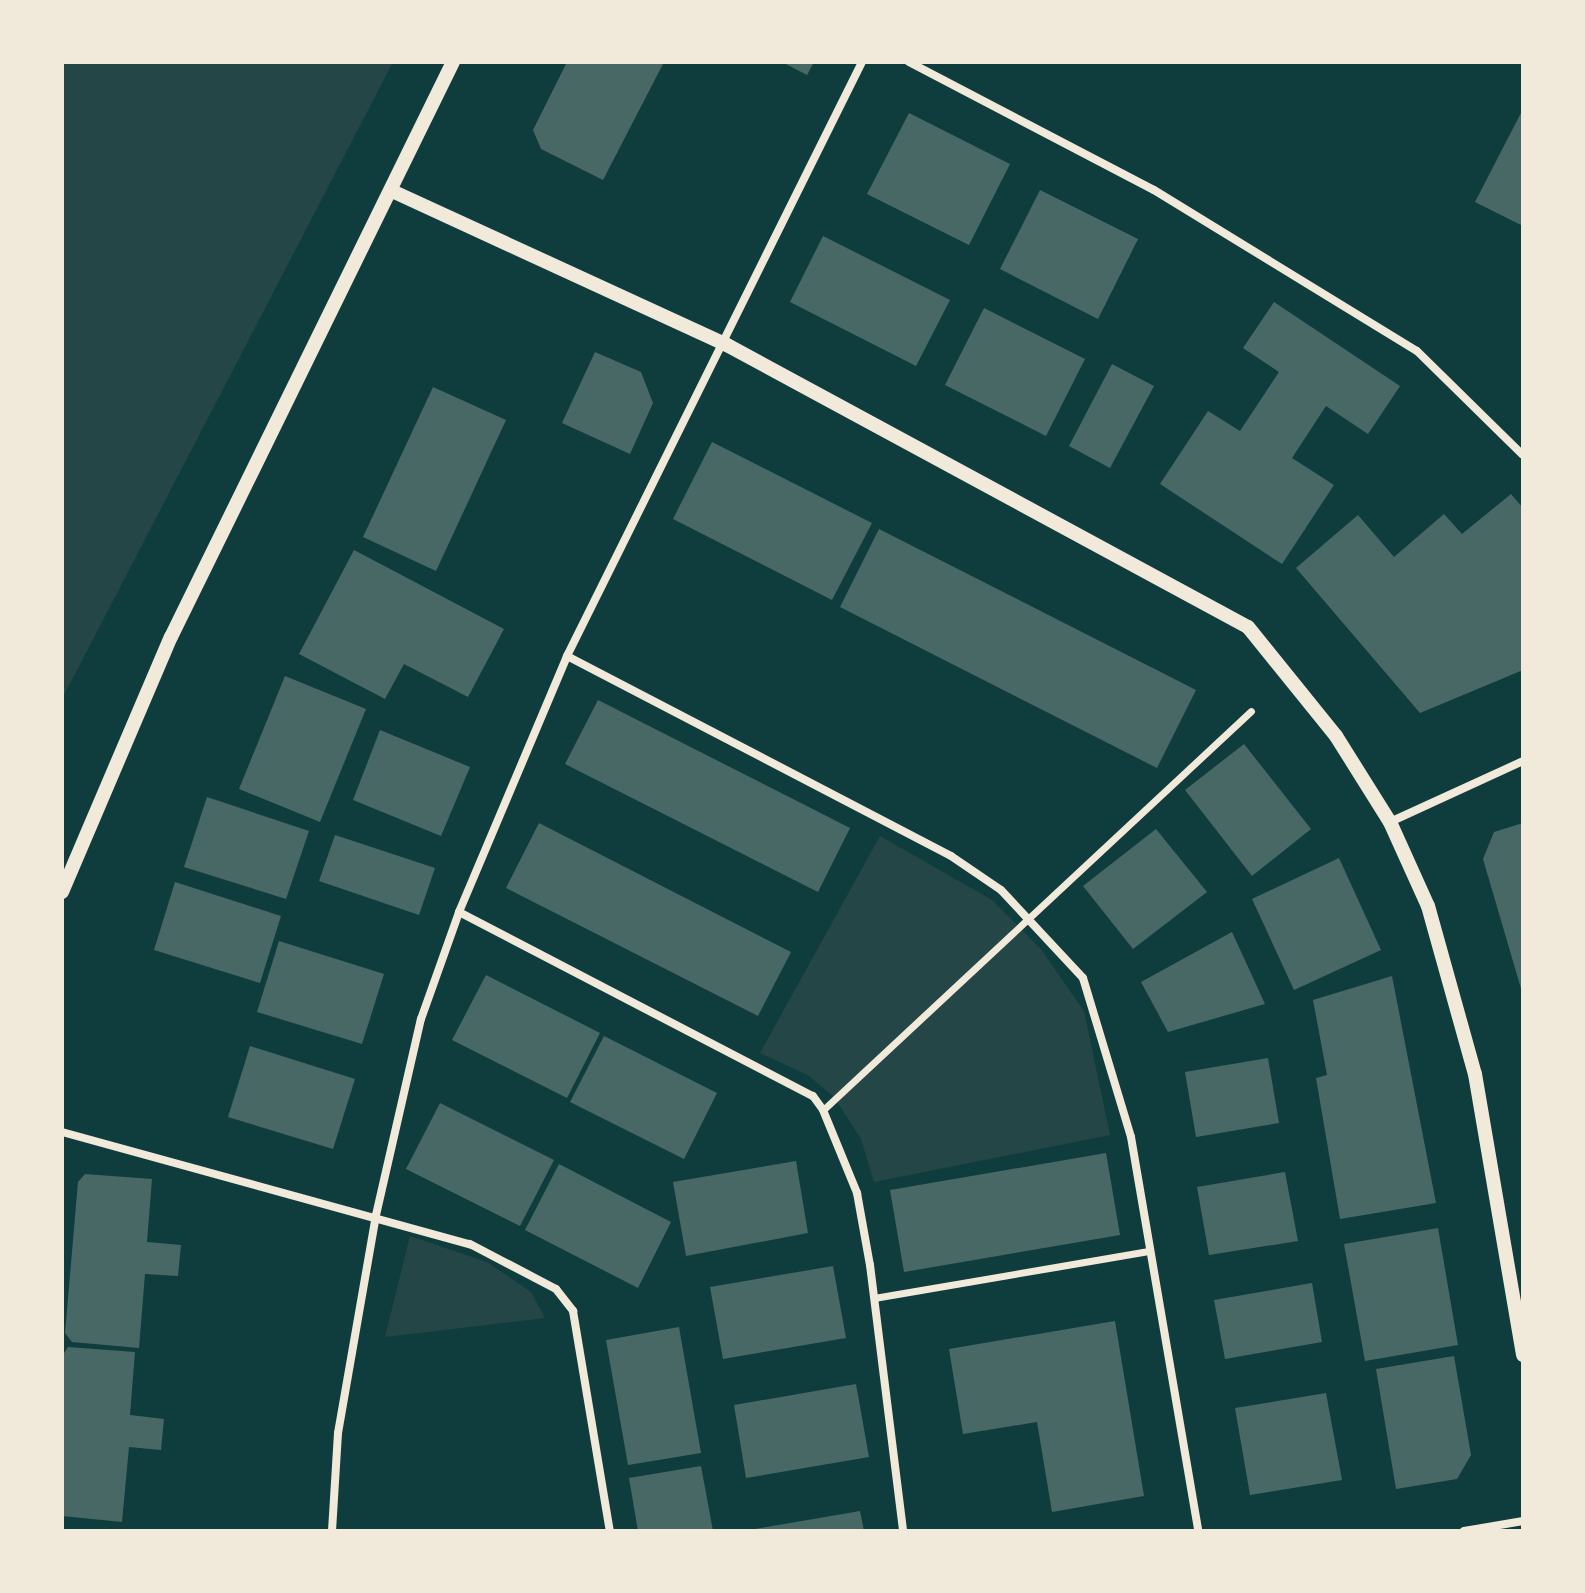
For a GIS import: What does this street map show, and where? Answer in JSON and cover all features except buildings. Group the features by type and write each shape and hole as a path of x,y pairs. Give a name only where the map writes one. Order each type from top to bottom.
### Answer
{"street":[{"path":"62,892 171,637 453,62"},
{"path":"332,1531 338,1433 376,1215 421,1019 459,912 567,656 727,345 862,62"},
{"path":"909,62 1154,190 1417,351 1523,455"},
{"path":"392,191 727,345 1248,627 1291,672 1390,822 1428,906 1475,1074 1523,1355"},
{"path":"567,656 951,856 1029,917 1063,951 1097,1005 1150,1251 1198,1531"},
{"path":"823,1110 1251,711"},
{"path":"1390,822 1523,761"},
{"path":"459,912 813,1096 823,1110 857,1193 874,1298 903,1531"},
{"path":"62,1132 376,1215 519,1264 573,1311 610,1531"},
{"path":"874,1298 1150,1251"},
{"path":"1464,1531 1523,1521"}],"shaded area":[{"path":"62,62 393,62 62,699"},
{"path":"880,836 992,900 1040,948 1084,1011 1110,1135 874,1182 861,1139 834,1097 808,1075 760,1053"},
{"path":"410,1236 487,1262 531,1292 545,1318 385,1337"}]}
